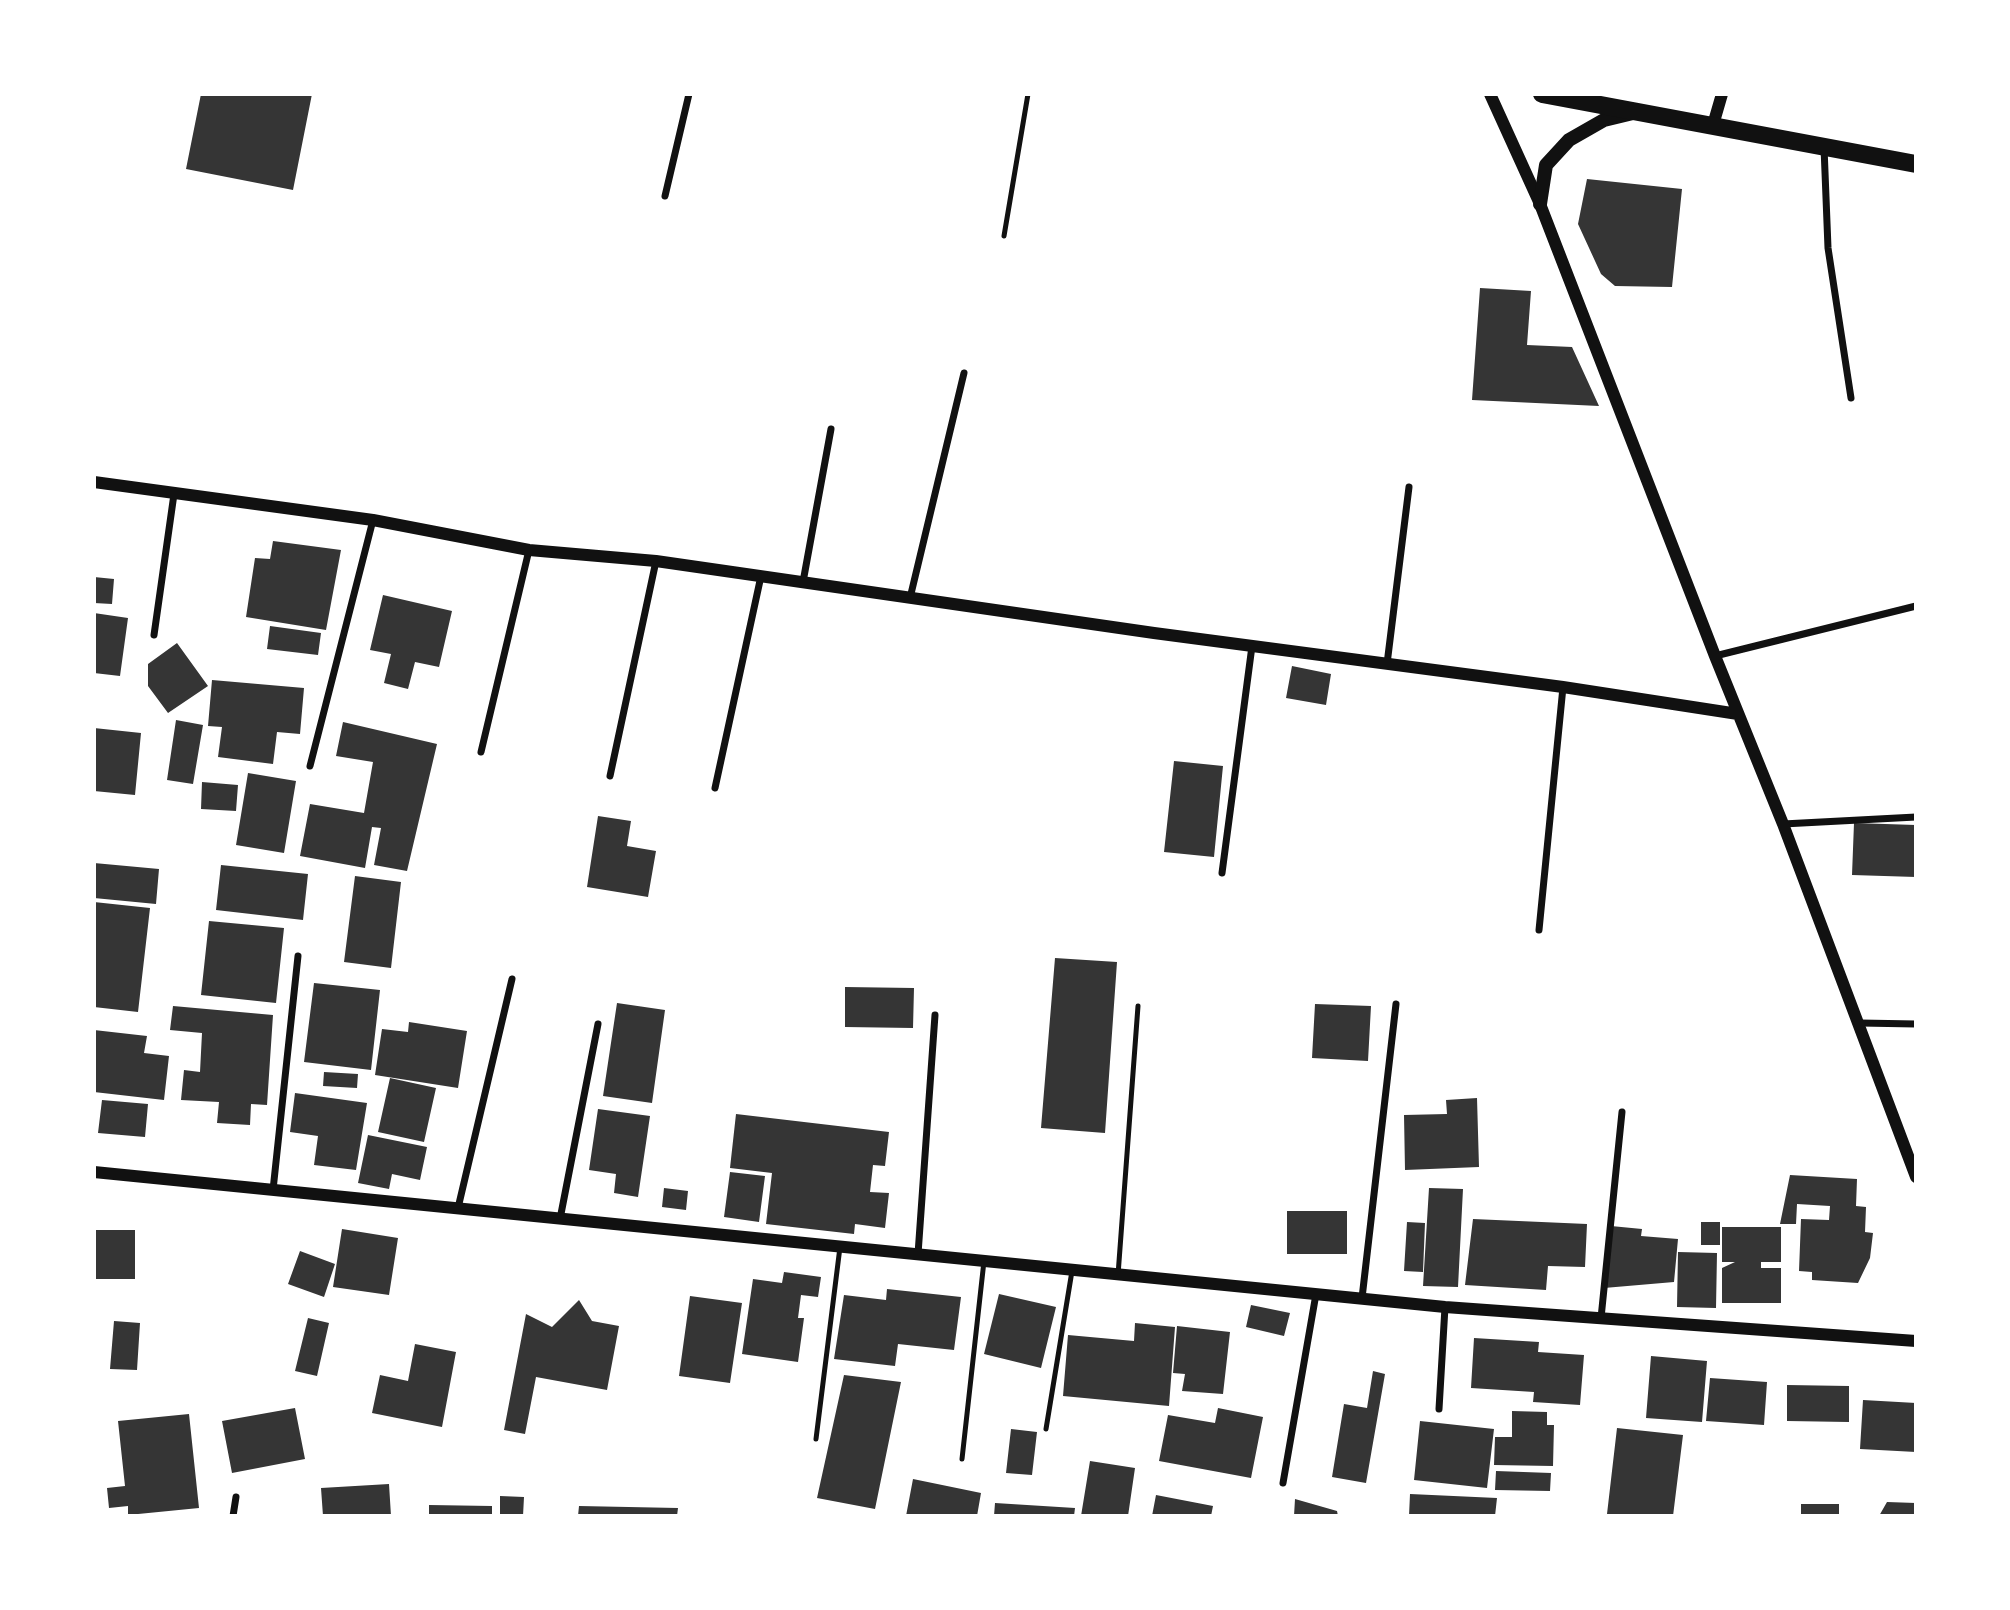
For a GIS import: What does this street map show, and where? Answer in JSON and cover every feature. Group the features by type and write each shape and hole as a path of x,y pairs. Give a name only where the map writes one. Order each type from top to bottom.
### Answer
{"main road":[{"path":"1542,94 1916,164"},
{"path":"1540,204 1546,165 1569,140 1604,120 1642,111"}],"street":[{"path":"665,196 689,94"},
{"path":"1490,94 1540,204 1860,1023 1916,1177"},
{"path":"1713,125 1722,94"},
{"path":"1824,146 1828,248 1851,398"},
{"path":"910,598 964,373"},
{"path":"803,582 831,429"},
{"path":"94,482 373,520 529,550 656,561 1252,646 1563,687 1738,714"},
{"path":"1387,664 1409,487"},
{"path":"155,635 174,494"},
{"path":"310,766 373,520"},
{"path":"481,752 529,550"},
{"path":"610,776 656,561"},
{"path":"715,788 761,576"},
{"path":"1715,656 1916,606"},
{"path":"1222,873 1252,646"},
{"path":"1539,930 1563,687"},
{"path":"1783,824 1916,817"},
{"path":"272,1190 298,956"},
{"path":"458,1209 512,979"},
{"path":"1362,1298 1396,1004"},
{"path":"918,1254 935,1015"},
{"path":"1860,1023 1916,1024"},
{"path":"560,1219 598,1024"},
{"path":"1601,1318 1622,1112"},
{"path":"94,1172 1445,1307 1916,1341"},
{"path":"1283,1483 1316,1294"},
{"path":"1439,1409 1445,1307"},
{"path":"233,1516 236,1497"}],"lane":[{"path":"1004,236 1028,94"},
{"path":"1118,1275 1138,1006"},
{"path":"816,1439 840,1247"},
{"path":"962,1459 984,1261"},
{"path":"1045,1429 1072,1270"}],"building":[{"path":"201,94 312,94 293,190 186,169"},
{"path":"1587,179 1682,189 1672,287 1615,286 1601,274 1578,224"},
{"path":"1480,288 1531,291 1527,345 1572,347 1599,406 1472,400"},
{"path":"273,541 341,550 326,630 246,617 255,558 270,559"},
{"path":"94,577 114,579 112,604 94,603"},
{"path":"383,595 452,611 439,667 415,662 408,689 384,683 391,654 370,650"},
{"path":"94,613 128,618 120,676 94,673"},
{"path":"270,626 321,633 318,655 267,649"},
{"path":"177,643 208,686 168,713 148,686 148,664"},
{"path":"1292,666 1331,674 1326,705 1286,698"},
{"path":"212,680 304,688 300,734 277,732 273,764 218,757 222,727 208,726"},
{"path":"176,720 203,725 193,784 167,780"},
{"path":"343,722 437,744 407,871 374,865 381,828 372,827 365,868 300,856 310,804 364,813 373,762 336,756"},
{"path":"94,728 141,733 135,795 94,791"},
{"path":"1174,761 1223,766 1214,857 1164,852"},
{"path":"248,773 296,781 284,853 236,845"},
{"path":"202,782 238,785 236,811 201,809"},
{"path":"598,816 631,821 627,846 656,851 648,897 587,887"},
{"path":"1854,823 1916,825 1916,877 1852,875"},
{"path":"94,863 159,869 156,904 94,898"},
{"path":"221,865 308,874 303,920 216,910"},
{"path":"355,876 401,882 391,968 344,962"},
{"path":"94,902 150,908 138,1012 94,1007"},
{"path":"209,921 284,928 276,1003 201,995"},
{"path":"1055,958 1117,962 1105,1133 1041,1128"},
{"path":"314,983 380,990 371,1070 304,1062"},
{"path":"845,987 914,988 913,1028 845,1027"},
{"path":"617,1003 665,1010 652,1103 603,1096"},
{"path":"1315,1004 1371,1006 1368,1061 1312,1058"},
{"path":"173,1006 273,1015 267,1105 251,1104 250,1125 217,1123 219,1102 181,1100 184,1070 200,1072 202,1033 170,1030"},
{"path":"409,1022 467,1031 458,1088 375,1075 382,1029 408,1032"},
{"path":"94,1030 147,1036 144,1053 169,1056 164,1100 94,1092"},
{"path":"324,1072 358,1074 357,1088 323,1086"},
{"path":"390,1078 436,1088 424,1142 378,1132"},
{"path":"295,1093 367,1103 356,1170 314,1165 318,1136 290,1132"},
{"path":"1477,1098 1479,1167 1405,1170 1404,1115 1447,1114 1446,1100"},
{"path":"102,1100 148,1104 145,1137 98,1133"},
{"path":"598,1109 650,1116 638,1197 614,1193 616,1174 589,1170"},
{"path":"736,1114 889,1132 885,1166 873,1165 870,1192 889,1193 885,1228 855,1224 854,1234 766,1224 772,1173 730,1168"},
{"path":"368,1135 427,1147 420,1180 392,1174 389,1189 358,1183"},
{"path":"730,1172 765,1176 759,1222 724,1217"},
{"path":"1790,1175 1857,1179 1856,1206 1866,1207 1865,1232 1873,1233 1870,1258 1858,1283 1812,1280 1812,1272 1799,1271 1801,1219 1829,1220 1830,1206 1797,1204 1796,1224 1780,1224"},
{"path":"664,1188 688,1191 686,1210 662,1207"},
{"path":"1429,1188 1463,1189 1458,1287 1423,1286"},
{"path":"1287,1211 1347,1211 1347,1254 1287,1254"},
{"path":"1473,1219 1587,1224 1585,1267 1548,1266 1546,1290 1465,1285"},
{"path":"1407,1222 1425,1223 1423,1272 1404,1271"},
{"path":"1701,1222 1720,1222 1720,1245 1701,1245"},
{"path":"1611,1226 1642,1229 1641,1236 1678,1239 1674,1282 1604,1288"},
{"path":"1722,1227 1781,1227 1781,1262 1761,1262 1761,1268 1781,1268 1781,1303 1722,1303 1722,1268 1735,1262 1722,1262"},
{"path":"342,1229 398,1238 389,1295 333,1287"},
{"path":"95,1230 135,1230 135,1279 95,1279"},
{"path":"300,1251 335,1264 324,1297 288,1284"},
{"path":"1678,1252 1717,1253 1716,1308 1677,1307"},
{"path":"784,1272 821,1277 818,1297 801,1295 798,1318 804,1318 798,1362 742,1354 753,1279 782,1283"},
{"path":"887,1289 961,1297 954,1350 898,1344 895,1366 834,1359 844,1295 886,1300"},
{"path":"999,1294 1056,1307 1041,1368 984,1354"},
{"path":"690,1296 742,1303 730,1383 679,1376"},
{"path":"579,1300 592,1321 619,1326 607,1390 536,1377 525,1434 504,1430 526,1314 552,1327"},
{"path":"1251,1305 1290,1313 1284,1336 1246,1327"},
{"path":"308,1318 329,1323 317,1376 295,1371"},
{"path":"114,1321 140,1323 137,1370 110,1369"},
{"path":"1135,1323 1175,1327 1169,1406 1063,1396 1068,1335 1134,1341"},
{"path":"1177,1326 1230,1332 1223,1394 1182,1391 1185,1374 1173,1373"},
{"path":"1474,1338 1539,1342 1538,1352 1584,1355 1580,1405 1533,1402 1534,1392 1471,1388"},
{"path":"415,1344 456,1352 442,1427 372,1413 380,1375 408,1381"},
{"path":"1651,1356 1707,1361 1702,1422 1646,1418"},
{"path":"1373,1371 1385,1374 1366,1483 1332,1477 1344,1404 1367,1408"},
{"path":"844,1375 901,1382 875,1509 817,1498"},
{"path":"1710,1378 1767,1382 1764,1425 1706,1421"},
{"path":"1787,1385 1849,1386 1849,1422 1787,1421"},
{"path":"1863,1400 1916,1403 1916,1452 1860,1449"},
{"path":"295,1408 305,1459 232,1473 222,1421"},
{"path":"1218,1408 1263,1417 1251,1478 1159,1461 1168,1415 1215,1423"},
{"path":"1512,1411 1547,1412 1547,1425 1554,1425 1553,1466 1494,1465 1495,1437 1512,1437"},
{"path":"189,1414 199,1508 128,1515 128,1506 109,1508 107,1488 125,1486 118,1421"},
{"path":"1420,1421 1494,1429 1487,1488 1414,1480"},
{"path":"1617,1428 1683,1435 1673,1516 1607,1514"},
{"path":"1011,1429 1037,1432 1032,1475 1006,1473"},
{"path":"1090,1461 1135,1468 1128,1516 1081,1516"},
{"path":"1496,1471 1551,1473 1550,1491 1495,1490"},
{"path":"913,1479 981,1493 977,1516 906,1516"},
{"path":"389,1484 391,1516 323,1516 321,1488"},
{"path":"1410,1494 1497,1498 1495,1516 1409,1516"},
{"path":"1156,1495 1213,1506 1211,1516 1152,1516"},
{"path":"500,1496 524,1497 523,1516 500,1516"},
{"path":"1295,1499 1337,1511 1338,1516 1294,1516"},
{"path":"1887,1502 1916,1503 1916,1516 1879,1516"},
{"path":"995,1503 1075,1508 1074,1516 994,1516"},
{"path":"1801,1504 1839,1504 1839,1516 1801,1516"},
{"path":"429,1505 492,1506 492,1516 429,1516"},
{"path":"579,1506 678,1508 677,1516 578,1516"}]}
